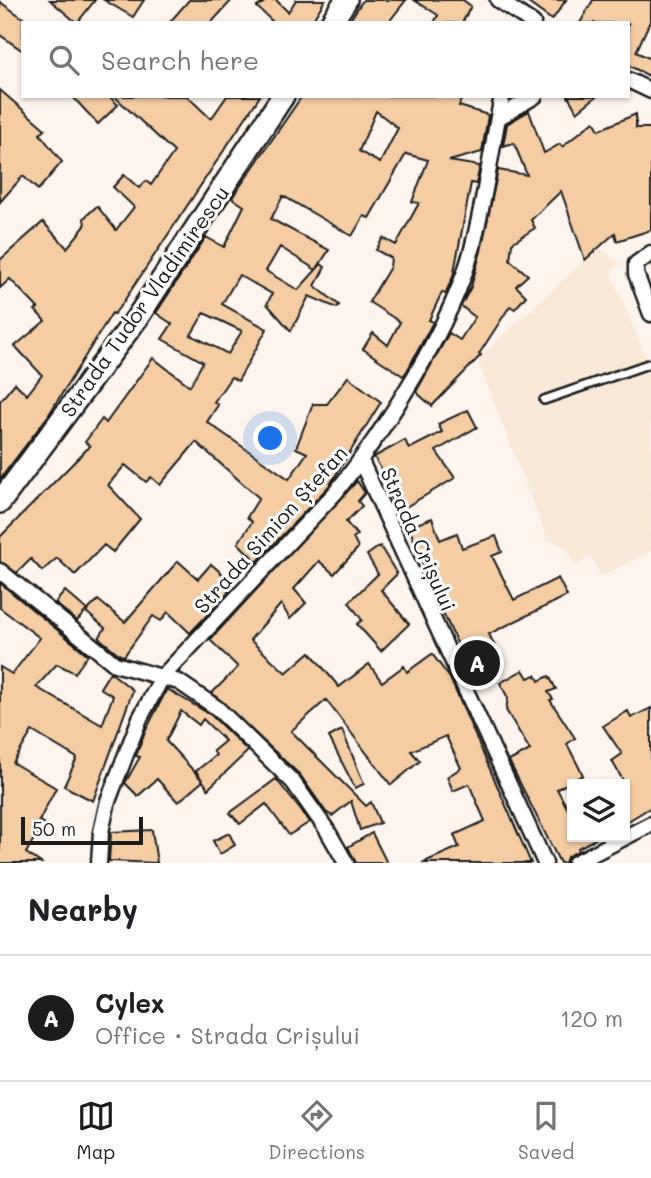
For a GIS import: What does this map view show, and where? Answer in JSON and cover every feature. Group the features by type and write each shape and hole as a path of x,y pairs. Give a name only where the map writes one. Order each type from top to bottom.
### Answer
{"street":[{"path":"332,21 346,0"},
{"path":"498,0 518,18"},
{"path":"630,81 651,91"},
{"name":"Strada Tudor Vladimirescu","path":"0,502 137,318 282,98"},
{"name":"Strada Simion Ștefan","path":"99,863 101,832 108,801 140,719 163,676 336,492 361,461 415,374 446,313 466,264 502,98"},
{"path":"498,118 532,98"},
{"path":"651,253 636,264 636,274 651,314"},
{"name":"Strada Crișului","path":"361,461 545,863"},
{"path":"0,571 115,664 179,682 217,708 274,761 310,804 345,863"},
{"path":"575,863 651,824"}],"lane":[{"path":"544,400 651,363"}],"shaded area":[{"path":"599,247 620,264 611,272 651,370 651,551 601,577 591,557 574,566 567,548 547,539 477,359"}],"building":[{"path":"50,0 95,0 79,21 75,21"},
{"path":"104,0 144,0 133,17"},
{"path":"189,0 232,0 213,21 171,21"},
{"path":"268,0 276,0 288,12 296,0 325,0 312,21 272,21 257,7"},
{"path":"363,0 406,0 390,21 349,21"},
{"path":"414,0 463,0 471,6 463,21 435,21 438,15"},
{"path":"524,0 566,0 552,20"},
{"path":"593,0 651,0 651,19 636,52 651,59 651,77 630,66 630,21 581,21"},
{"path":"0,2 23,18 21,50 0,35"},
{"path":"0,90 45,129 40,134 62,162 38,190 23,176 0,202"},
{"path":"74,98 111,98 118,105 98,124"},
{"path":"116,98 189,98 211,119 226,98 259,98 122,304 112,313 48,416 0,479 0,401 15,383 27,395 42,375 15,346 45,321 35,310 38,308 10,279 0,288 0,260 43,222 67,248 85,226 84,218 97,206 116,230 134,207 113,187 124,175 139,188 146,181 151,185 174,152"},
{"path":"301,98 461,98 459,106 488,115 482,152 449,161 480,166 476,184 471,183 453,277 445,294 442,292 429,320 433,322 403,376 363,349 373,333 388,345 400,322 369,302 390,267 391,258 376,250 383,238 396,245 419,203 412,202 428,160 406,154 369,218 364,216 352,236 283,196 271,219 329,250 316,270 321,264 325,267 315,286 339,305 337,308 309,296 291,331 267,304 272,294 239,275 222,304 267,329 238,381 231,377 214,402 218,405 207,422 289,479 307,453 296,448 313,404 327,404 348,377 381,402 329,486 257,562 238,543 252,522 247,517 259,498 196,442 160,485 151,477 146,482 125,465 108,485 140,519 113,552 104,545 75,575 57,558 42,571 31,559 17,573 0,562 0,537 90,446 85,442 102,419 106,423 153,358 190,386 203,362 162,339 172,324 156,313 206,237 224,247 244,206 232,198","holes":["376,111 398,128 380,163 359,151","280,247 316,270 298,290 266,271","204,313 242,331 228,354 191,335"]},
{"path":"569,98 594,98 577,112"},
{"path":"529,111 544,153 560,144 562,147 594,121 599,130 636,114 636,128 651,128 651,230 617,241 615,233 585,260 561,191 531,220 535,228 512,243 510,260 528,275 516,286 526,296 515,309 510,306 479,354 481,355 432,406 416,392 449,333 460,340 475,317 461,306 471,287 481,251 498,170 527,175 514,143 503,146 507,124"},
{"path":"468,410 477,427 436,451 455,478 397,512 385,486 390,484 374,457 405,440 409,449 442,432 438,424"},
{"path":"357,481 365,493 358,501 362,506 346,522 357,535 353,538 358,548 334,574 319,561 294,589 306,603 290,619 281,604 250,640 286,673 310,652 339,687 369,664 382,682 404,666 407,672 432,654 450,678 531,863 422,863 459,847 454,835 485,821 469,784 453,791 447,777 461,768 446,736 411,751 420,761 391,785 326,700 291,731 366,806 371,802 380,823 360,830 351,801 332,816 326,812 300,775 212,693 238,667 210,640"},
{"path":"432,518 440,540 457,533 462,548 496,536 502,552 492,556 514,600 558,578 567,596 489,634 498,653 491,656 494,663 471,674 431,586 409,527"},
{"path":"380,546 397,574 381,590 409,624 381,651 357,624 362,620 349,602 378,574 367,555"},
{"path":"178,561 198,579 211,564 227,578 222,585 229,592 190,633 168,612 161,621 153,616 124,656 120,655 99,638 105,628 86,612 98,600 125,622"},
{"path":"0,583 88,655 75,673 57,664 36,687 102,725 113,696 100,688 110,672 133,690 93,801 64,786 77,758 32,731 13,763 56,788 39,821 43,823 26,853 41,863 0,863 0,667 12,674 40,638 0,608"},
{"path":"65,591 87,610 77,621 55,603"},
{"path":"523,670 528,678 536,675 539,681 549,676 556,689 548,692 553,699 550,700 575,738 567,744 583,775 567,779 567,784 557,789 567,808 567,842 589,842 567,857 565,863 560,863 509,761 530,750 506,710 508,698 500,683"},
{"path":"167,689 211,715 248,751 208,789 203,781 178,802 157,779 138,796 125,783 140,757 136,756","holes":["181,711 199,725 203,719 225,741 213,751 216,755 196,771 203,781 166,741"]},
{"path":"651,708 651,807 630,820 630,779 622,779 612,761 622,754 603,726 628,711 631,718"},
{"path":"342,730 364,784 355,788 329,737"},
{"path":"276,779 310,822 289,835 266,804 240,824 230,813"},
{"path":"152,830 157,863 109,861 111,832"},
{"path":"229,833 235,845 220,854 213,841"},
{"path":"372,833 387,863 356,863 348,847"}],"place":[{"name":"Cylex","path":"477,663"}]}
